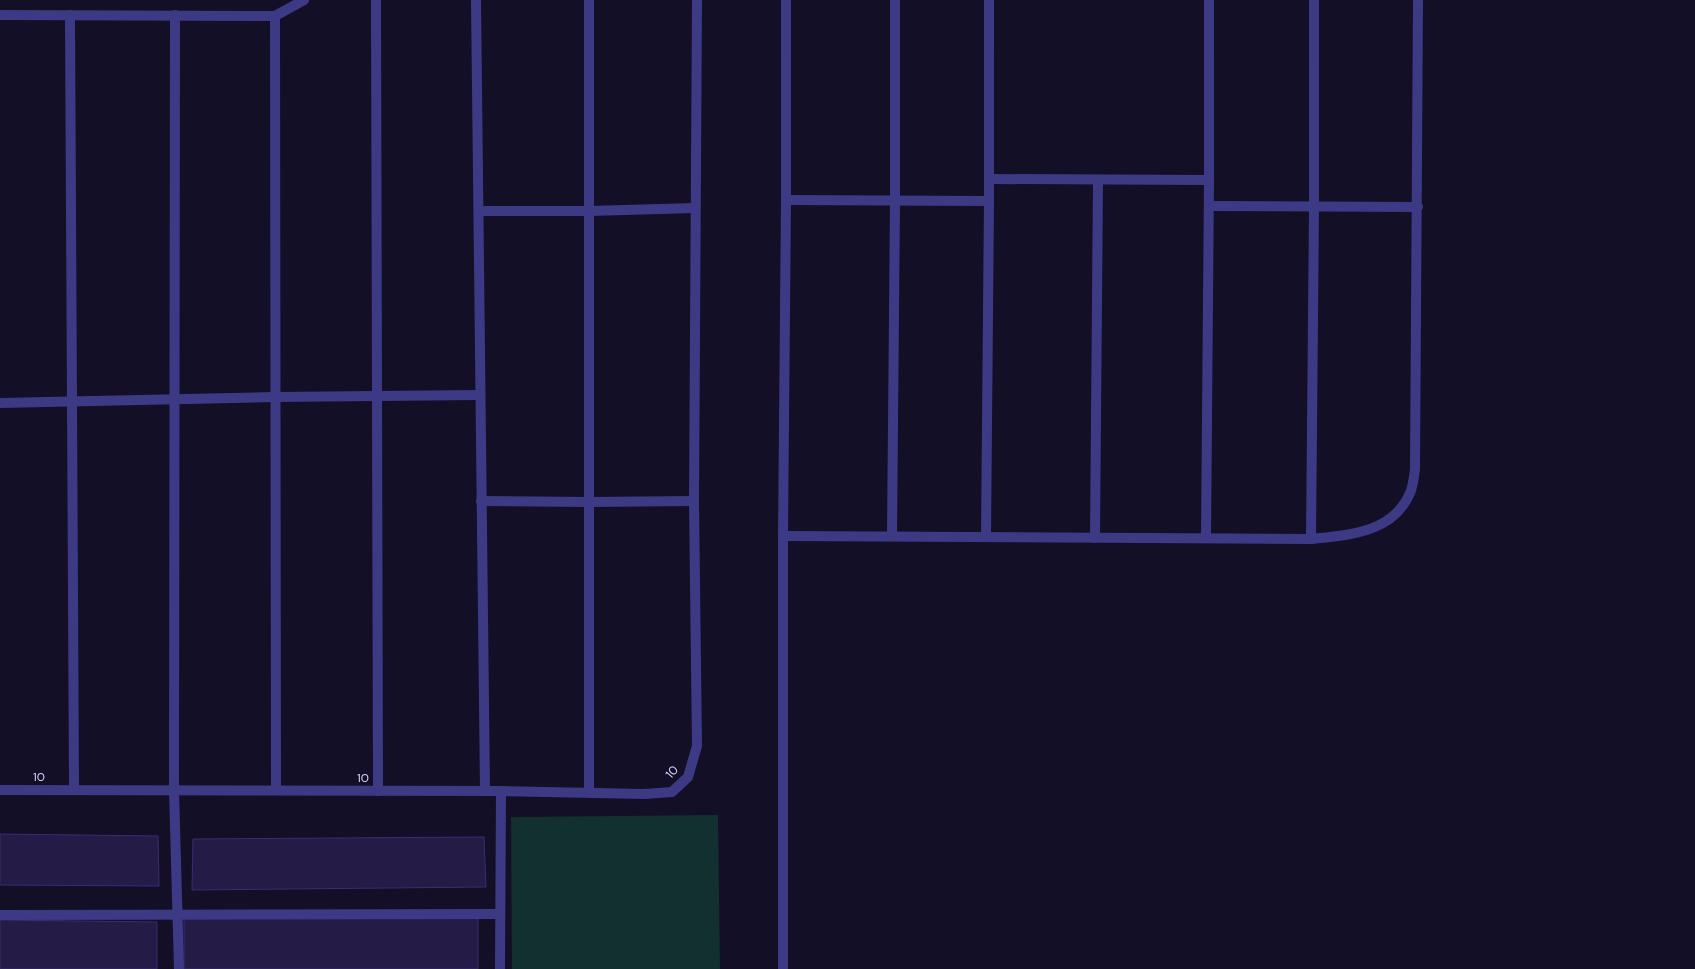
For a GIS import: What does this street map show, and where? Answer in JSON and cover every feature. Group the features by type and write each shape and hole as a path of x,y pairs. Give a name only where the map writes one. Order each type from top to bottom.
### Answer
{"street":[{"path":"0,15 275,16 304,0"},
{"path":"376,0 378,791"},
{"path":"476,0 485,791"},
{"path":"589,0 589,793"},
{"name":"10","path":"0,790 501,791 644,794 672,792 688,777 697,746 694,501 697,0"},
{"path":"783,969 783,536 786,0"},
{"path":"892,536 895,0"},
{"path":"986,537 989,0"},
{"path":"1206,538 1209,0"},
{"path":"1311,539 1314,0"},
{"path":"783,536 1311,539 1354,534 1383,524 1402,509 1411,492 1415,469 1418,207 1418,0"},
{"path":"70,15 74,790"},
{"path":"175,15 174,790 179,969"},
{"path":"275,16 276,790"},
{"path":"989,179 1209,180"},
{"path":"1095,538 1098,180"},
{"path":"786,200 989,201"},
{"path":"1209,206 1418,207"},
{"path":"479,211 589,211 695,208"},
{"path":"0,403 275,397 480,395"},
{"path":"481,501 694,501"},
{"path":"500,969 499,914 501,791"},
{"path":"0,915 499,914"}],"green space":[{"path":"718,815 720,969 512,969 511,817"}],"building":[{"path":"0,834 158,836 159,886 0,885"},
{"path":"484,837 486,887 192,890 193,839"},
{"path":"184,917 478,918 478,969 184,969"},
{"path":"0,920 157,922 157,969 0,969"}]}
